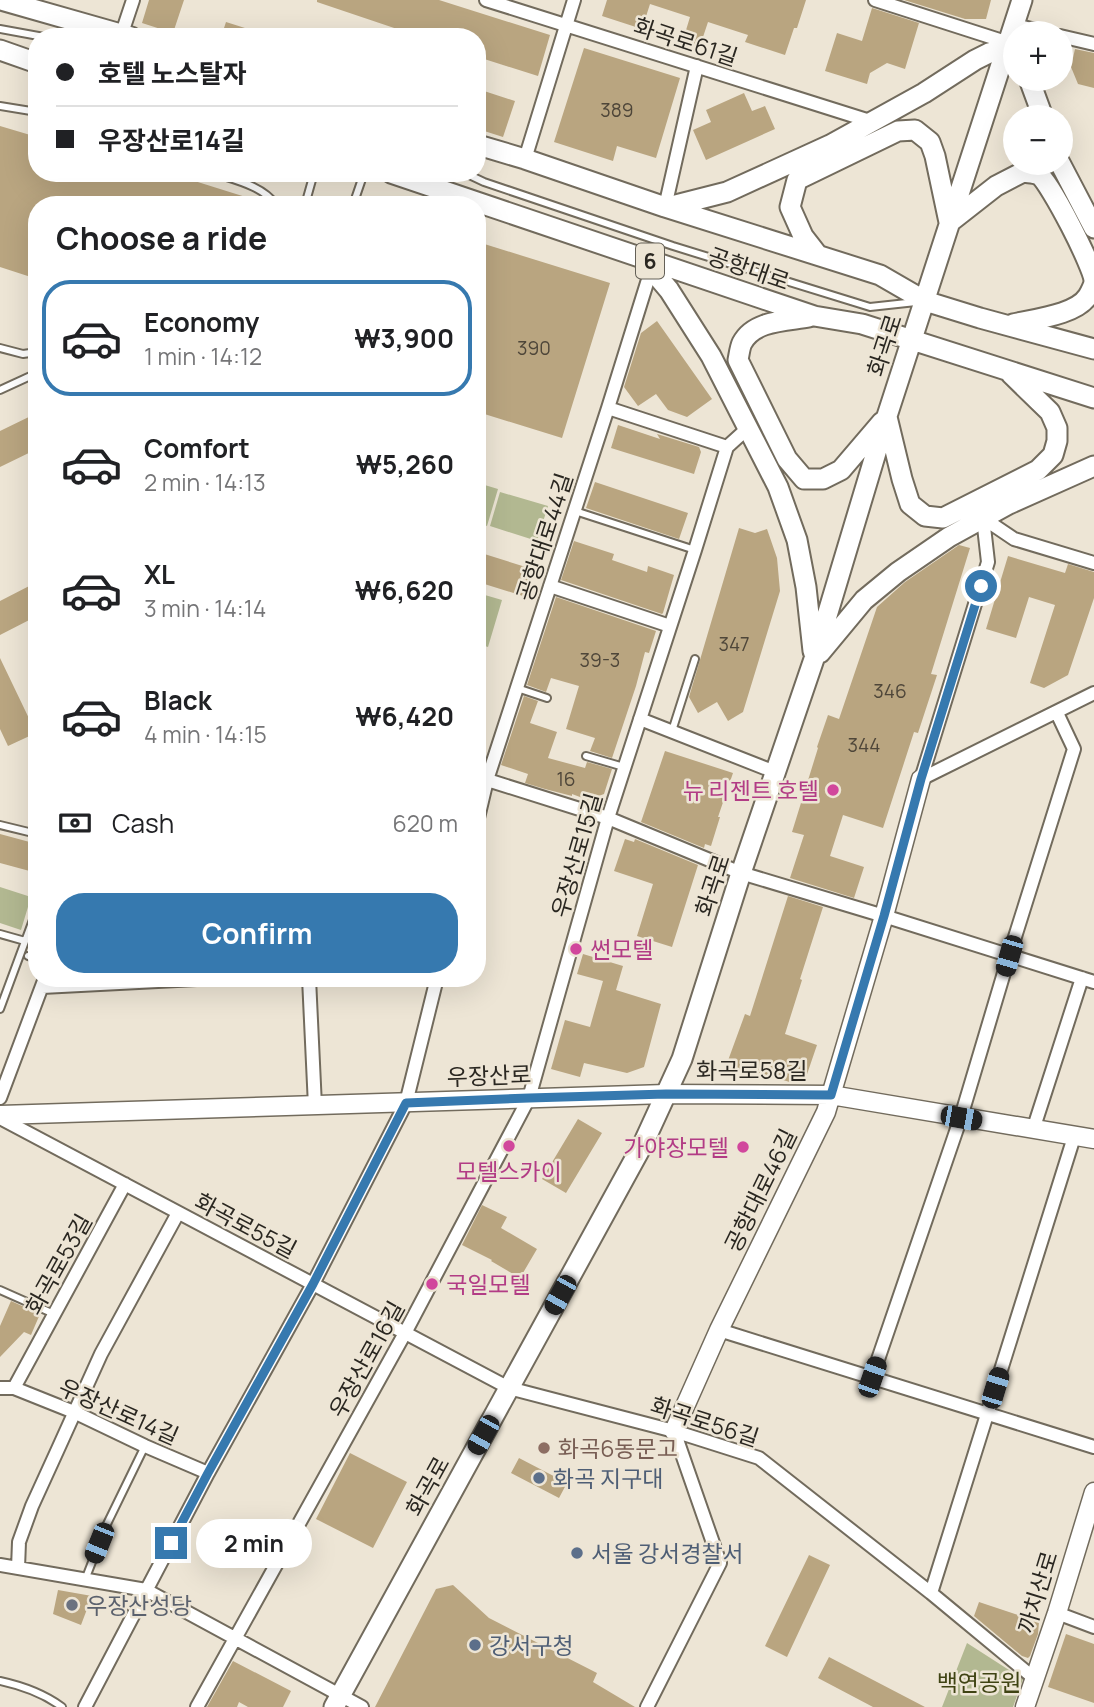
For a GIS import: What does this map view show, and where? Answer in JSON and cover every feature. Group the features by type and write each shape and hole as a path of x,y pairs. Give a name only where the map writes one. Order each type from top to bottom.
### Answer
{"main road":[{"path":"1,0 102,28"},
{"name":"화곡로","path":"1017,21 1022,0"},
{"path":"665,207 727,192 830,145 925,93 975,60 1003,47"},
{"path":"0,50 28,60"},
{"name":"화곡로","path":"337,1701 643,1144 682,1059 741,873 814,659 887,416 1003,69"},
{"path":"817,254 803,236 790,207 797,180 898,131 915,130 930,142 950,223 996,186 1023,172 1040,176 1054,194 1090,265 1094,282 1087,298 1076,307 1059,314 1009,325"},
{"name":"공항대로","path":"486,147 880,275 925,301 1094,349"},
{"path":"1066,175 1094,228"},
{"name":"공항대로","path":"416,182 455,196"},
{"name":"공항대로","path":"486,207 646,264 814,316 862,324 1039,380 1087,392"},
{"path":"646,264 669,290 711,356 778,487 797,540 806,587 814,659"},
{"path":"814,316 768,324 753,330 742,343 738,360 787,459 804,479 823,479 841,470 887,416"},
{"path":"887,416 902,479 911,504 925,516 943,518 1038,470 1053,455 1057,428 1050,412 1006,370"},
{"path":"814,659 864,600 898,572 949,537 984,518 1094,466"}],"street":[{"path":"128,28 133,0"},
{"name":"화곡로61길","path":"486,0 874,122"},
{"path":"525,159 574,0"},
{"path":"875,0 1003,40"},
{"path":"1073,39 1094,44"},
{"path":"665,207 697,66"},
{"name":"공항대로44길","path":"486,771 517,688 608,408 646,264"},
{"path":"608,408 727,447 748,428"},
{"name":"우장산로15길","path":"529,1098 608,818 727,447"},
{"path":"984,518 1014,539 1094,563"},
{"path":"921,779 988,562 984,518"},
{"path":"551,586 670,626"},
{"path":"921,779 1094,693"},
{"path":"872,1377 961,1118 1074,749 1057,713"},
{"path":"640,719 775,772"},
{"name":"공항대로46길","path":"674,1431 719,1330 826,1112 921,779"},
{"path":"486,780 608,818 741,873 1088,980 1033,1130"},
{"path":"0,1098 42,987"},
{"path":"309,987 315,1106"},
{"path":"85,1707 208,1473 313,1284 406,1103 435,987"},
{"name":"우장산로","path":"0,1116 666,1094"},
{"name":"화곡로58길","path":"666,1094 831,1095 1094,1139"},
{"name":"우장산로16길","path":"236,1639 405,1333 529,1098"},
{"name":"화곡로55길","path":"0,1116 509,1388"},
{"path":"931,1593 1074,1137"},
{"name":"화곡로53길","path":"14,1388 125,1184"},
{"path":"18,1569 19,1542 27,1519 101,1354 178,1213"},
{"path":"719,1330 1094,1447"},
{"path":"0,1388 14,1388"},
{"name":"우장산로14길","path":"14,1388 75,1412 145,1447 208,1473"},
{"name":"화곡로56길","path":"509,1388 674,1431 759,1458 931,1593 1035,1679"},
{"path":"647,1707 720,1563 674,1431"},
{"name":"까치산로","path":"1026,1707 1094,1492"},
{"path":"0,1566 146,1590 236,1639 337,1701 362,1707"},
{"path":"1057,1613 1094,1627"},
{"path":"197,1707 236,1639"}],"lane":[{"path":"0,29 28,34"},
{"path":"0,106 28,111"},
{"path":"240,182 269,196"},
{"path":"484,182 673,246 870,307 925,301"},
{"path":"0,348 28,353"},
{"path":"0,390 28,377"},
{"path":"575,511 695,550"},
{"path":"672,731 695,659"},
{"path":"517,688 547,698"},
{"path":"586,756 624,767"},
{"path":"0,825 28,832"},
{"path":"0,933 25,941"},
{"path":"0,1009 28,933"},
{"path":"0,1290 54,1314"},
{"path":"85,1580 106,1526 145,1447"},
{"path":"0,1681 21,1685 49,1697 62,1707"}],"green space":[{"path":"486,485 498,489 486,526"},
{"path":"500,492 548,506 537,541 490,526"},
{"path":"486,595 502,600 486,646"},
{"path":"0,887 28,896 28,907 21,930 0,923"},
{"name":"백연공원","path":"967,1643 1023,1679 1013,1707 942,1707"}],"building":[{"path":"149,0 184,0 175,28 158,28 142,23"},
{"path":"439,0 550,35 538,76 486,60 486,28 394,28 317,2"},
{"path":"607,0 806,0 785,55 745,42 748,35 708,22 700,46 683,40 690,17 650,4 642,29 602,16"},
{"path":"904,0 991,0 986,19 965,19"},
{"path":"872,8 919,23 905,69 887,63 870,73 867,84 825,71 837,33 862,41"},
{"path":"226,22 245,28 224,28"},
{"path":"584,48 680,78 656,158 617,146 613,161 554,142"},
{"path":"1075,49 1094,53 1094,88 1078,84 1073,72"},
{"path":"486,92 515,101 503,137 486,132"},
{"path":"744,93 752,111 765,106 775,129 706,160 693,130 711,122 706,110"},
{"path":"0,126 28,134 28,182 198,182 243,196 28,196 28,276 0,267"},
{"path":"486,244 610,283 562,438 486,414"},
{"path":"657,321 712,399 687,417 668,410 656,394 638,406 624,387 641,333"},
{"path":"28,417 28,453 0,467 0,431"},
{"path":"618,425 660,439 657,434 699,447 701,452 694,474 611,448"},
{"path":"595,482 688,513 679,539 586,508"},
{"path":"739,528 755,533 767,529 777,558 780,591 743,712 728,721 717,702 698,713 689,697"},
{"path":"574,541 614,554 612,560 647,572 648,566 674,575 663,613 561,580"},
{"path":"959,545 970,548 931,674 937,675 918,733 914,732 883,828 843,815 830,856 864,867 854,898 790,878 804,835 792,832 817,747 828,715 839,719 877,607 905,582"},
{"path":"486,555 532,569 523,596 486,584"},
{"path":"1008,556 1065,573 1068,564 1094,572 1094,598 1068,675 1044,688 1030,683 1055,605 1029,597 1016,638 986,629"},
{"path":"28,587 28,621 0,635 0,601"},
{"path":"556,597 656,631 649,653 645,652 612,758 590,751 595,738 566,729 579,686 551,678 546,692 527,685"},
{"path":"0,658 28,716 28,737 8,746 0,729"},
{"path":"524,696 538,701 530,723 557,732 548,758 585,768 587,762 612,769 604,794 588,800 545,789 525,783 528,774 501,765"},
{"path":"665,751 733,773 711,846 705,844 704,848 641,822"},
{"path":"0,834 28,842 28,871 0,863"},
{"path":"625,839 634,842 635,839 698,865 672,947 637,936 653,884 614,871"},
{"path":"788,896 823,907 785,1034 817,1045 804,1083 793,1083 763,1074 761,1078 726,1066 745,1014 750,1016"},
{"path":"583,954 623,966 616,990 661,1004 644,1067 627,1073 584,1063 580,1077 551,1069 565,1020 590,1027 603,981 577,974"},
{"path":"578,1119 602,1133 566,1193 542,1179"},
{"path":"482,1205 507,1217 501,1228 537,1249 520,1278 462,1245"},
{"path":"11,1301 40,1314 31,1335 24,1332 0,1357 0,1326"},
{"path":"350,1453 407,1482 373,1548 316,1519"},
{"name":"화곡 지구대","path":"519,1458 567,1483 559,1498 511,1473"},
{"path":"809,1555 830,1565 787,1657 765,1646"},
{"name":"강서구청","path":"453,1585 489,1618 597,1673 593,1682 635,1707 375,1707 436,1589"},
{"name":"우장산성당","path":"58,1590 92,1596 81,1625 53,1614"},
{"path":"979,1602 1039,1622 1038,1634 1028,1658 1022,1656 974,1616"},
{"path":"1066,1634 1094,1644 1094,1703 1048,1687"},
{"path":"829,1657 925,1707 873,1707 818,1678"},
{"path":"233,1661 291,1691 283,1707 248,1707 239,1702 237,1707 207,1707"}],"place":[{"name":"뉴 리젠트 호텔","path":"833,790"},
{"name":"썬모텔","path":"576,949"},
{"name":"모텔스카이","path":"509,1146"},
{"name":"가야장모텔","path":"743,1147"},
{"name":"국일모텔","path":"432,1284"},
{"name":"화곡6동문고","path":"544,1448"},
{"name":"화곡 지구대","path":"539,1478"},
{"name":"서울 강서경찰서","path":"577,1553"},
{"name":"우장산성당","path":"72,1605"},
{"name":"강서구청","path":"475,1645"}],"route":[{"path":"171,1543 313,1284 406,1103 666,1094 831,1095 921,779 981,586"}]}
